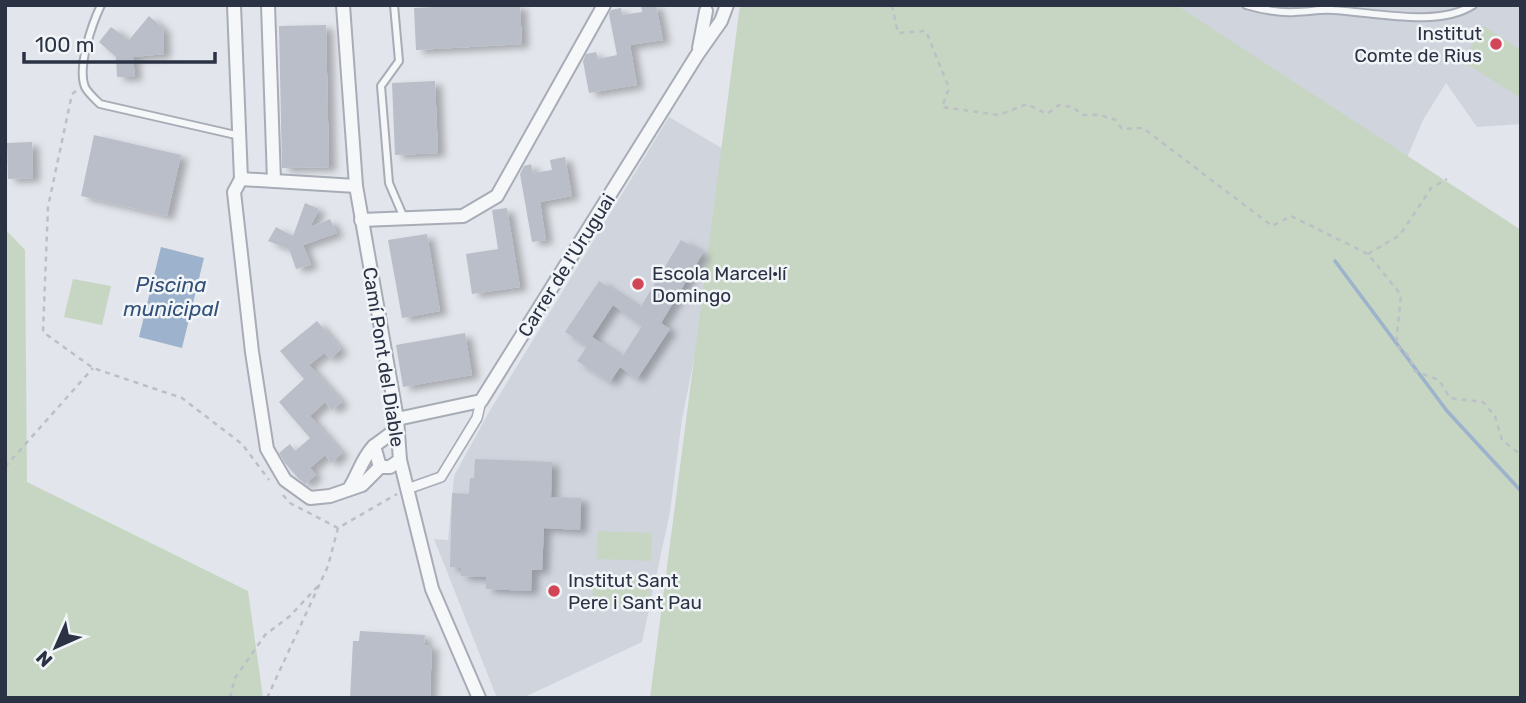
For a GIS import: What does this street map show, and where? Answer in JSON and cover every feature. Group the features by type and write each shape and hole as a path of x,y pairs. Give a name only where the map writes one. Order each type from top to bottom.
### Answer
{"street":[{"path":"234,5 242,179 234,192 252,352 267,450 285,480 310,498 330,496 362,485 380,467 390,467 400,460"},
{"path":"268,5 274,181"},
{"name":"Camí Pont del Diable","path":"342,5 356,186 397,424 400,460 432,589 479,698"},
{"path":"361,219 463,216 497,197 604,5"},
{"path":"697,55 702,8 713,13 723,10 726,5"},
{"name":"Carrer de l'Uruguai","path":"481,401 697,55 721,21 726,5"},
{"path":"242,179 356,186"},
{"path":"349,489 366,454 397,424 481,401 477,418 441,477 407,489"},
{"path":"374,446 380,467"}],"lane":[{"path":"100,5 83,62 85,86 100,104 240,136"},
{"path":"394,5 399,61 381,86 388,183 404,218"},
{"path":"1246,5 1268,12 1331,10 1388,16 1449,16 1465,11 1473,5"}],"path":[{"path":"892,5 898,33 926,31 949,88 942,107 999,115 1027,104 1047,114 1059,105 1073,107 1082,115 1100,115 1116,120 1122,129 1143,128 1272,226 1291,216 1368,254 1401,295 1396,345 1409,356 1415,371 1439,380 1450,398 1483,402 1495,416 1502,440 1521,455"},
{"path":"85,86 72,94 48,207 43,332 93,368 182,398 242,444 272,484"},
{"path":"1368,254 1400,235 1431,188 1447,179"},
{"path":"5,467 93,368"},
{"path":"267,698 328,566 338,528 407,489"},
{"path":"281,493 290,503 338,528"},
{"path":"230,698 235,678 265,635 290,616 320,584"}],"shaded area":[{"path":"1078,5 1521,5 1521,124 1477,127 1446,83 1423,120 1371,242"},
{"path":"669,117 735,156 682,419 670,512 642,642 522,698 497,698 434,539 448,540 454,476 489,412"}],"green space":[{"path":"740,5 1176,5 1521,230 1521,698 650,698"},
{"path":"1484,26 1521,50 1521,98 1462,61"},
{"path":"5,229 25,250 27,482 248,591 263,698 5,698"},
{"path":"73,279 111,286 102,325 64,317"},
{"path":"598,531 652,533 651,561 597,559"},
{"path":"593,576 650,577 650,607 593,606"}],"water":[{"name":"Piscina municipal","path":"161,247 204,258 182,348 139,337"}],"building":[{"path":"520,5 522,44 416,50 414,8"},
{"path":"641,5 656,5 663,40 630,45 637,85 589,93 583,61 586,54 596,52 598,59 617,55 609,14 611,10 621,8 622,15 642,12"},
{"path":"149,16 163,28 164,54 133,57 135,77 117,77 116,57 99,42 111,27 129,40"},
{"path":"326,25 329,167 282,168 279,26"},
{"path":"435,81 438,153 395,155 392,83"},
{"path":"94,135 181,155 167,216 81,196"},
{"path":"32,142 33,178 8,179 7,143"},
{"path":"565,157 572,196 540,202 546,240 532,242 520,174 524,166 531,164 533,173 552,170 550,160"},
{"path":"305,203 319,209 310,227 330,219 337,233 303,245 311,265 296,269 289,249 268,241 276,227 293,236"},
{"path":"507,208 520,287 472,294 466,254 498,249 492,210"},
{"path":"427,234 440,311 402,318 388,240"},
{"path":"681,240 703,253 661,323 670,329 637,379 620,367 610,382 577,361 587,346 565,332 599,281 640,308","holes":["613,305 642,326 622,357 592,337"]},
{"path":"317,321 341,349 330,359 324,353 309,365 342,402 332,410 325,402 310,416 342,453 331,463 325,455 310,468 316,475 305,484 279,453 290,444 295,451 310,438 279,402 304,379 280,351"},
{"path":"465,333 472,375 403,387 396,345"},
{"path":"475,459 552,462 551,497 581,498 580,530 544,528 542,570 532,570 531,591 486,589 486,577 461,576 461,568 450,567 452,493 469,494 470,478 474,478"},
{"path":"360,631 425,635 424,645 432,645 430,698 350,698 353,641 359,641"}],"waterway":[{"path":"1335,261 1447,411 1521,491"}],"place":[{"name":"Institut Comte de Rius","path":"1496,44"},
{"name":"Escola Marcel·lí Domingo","path":"638,284"},
{"name":"Institut Sant Pere i Sant Pau","path":"554,591"}]}
